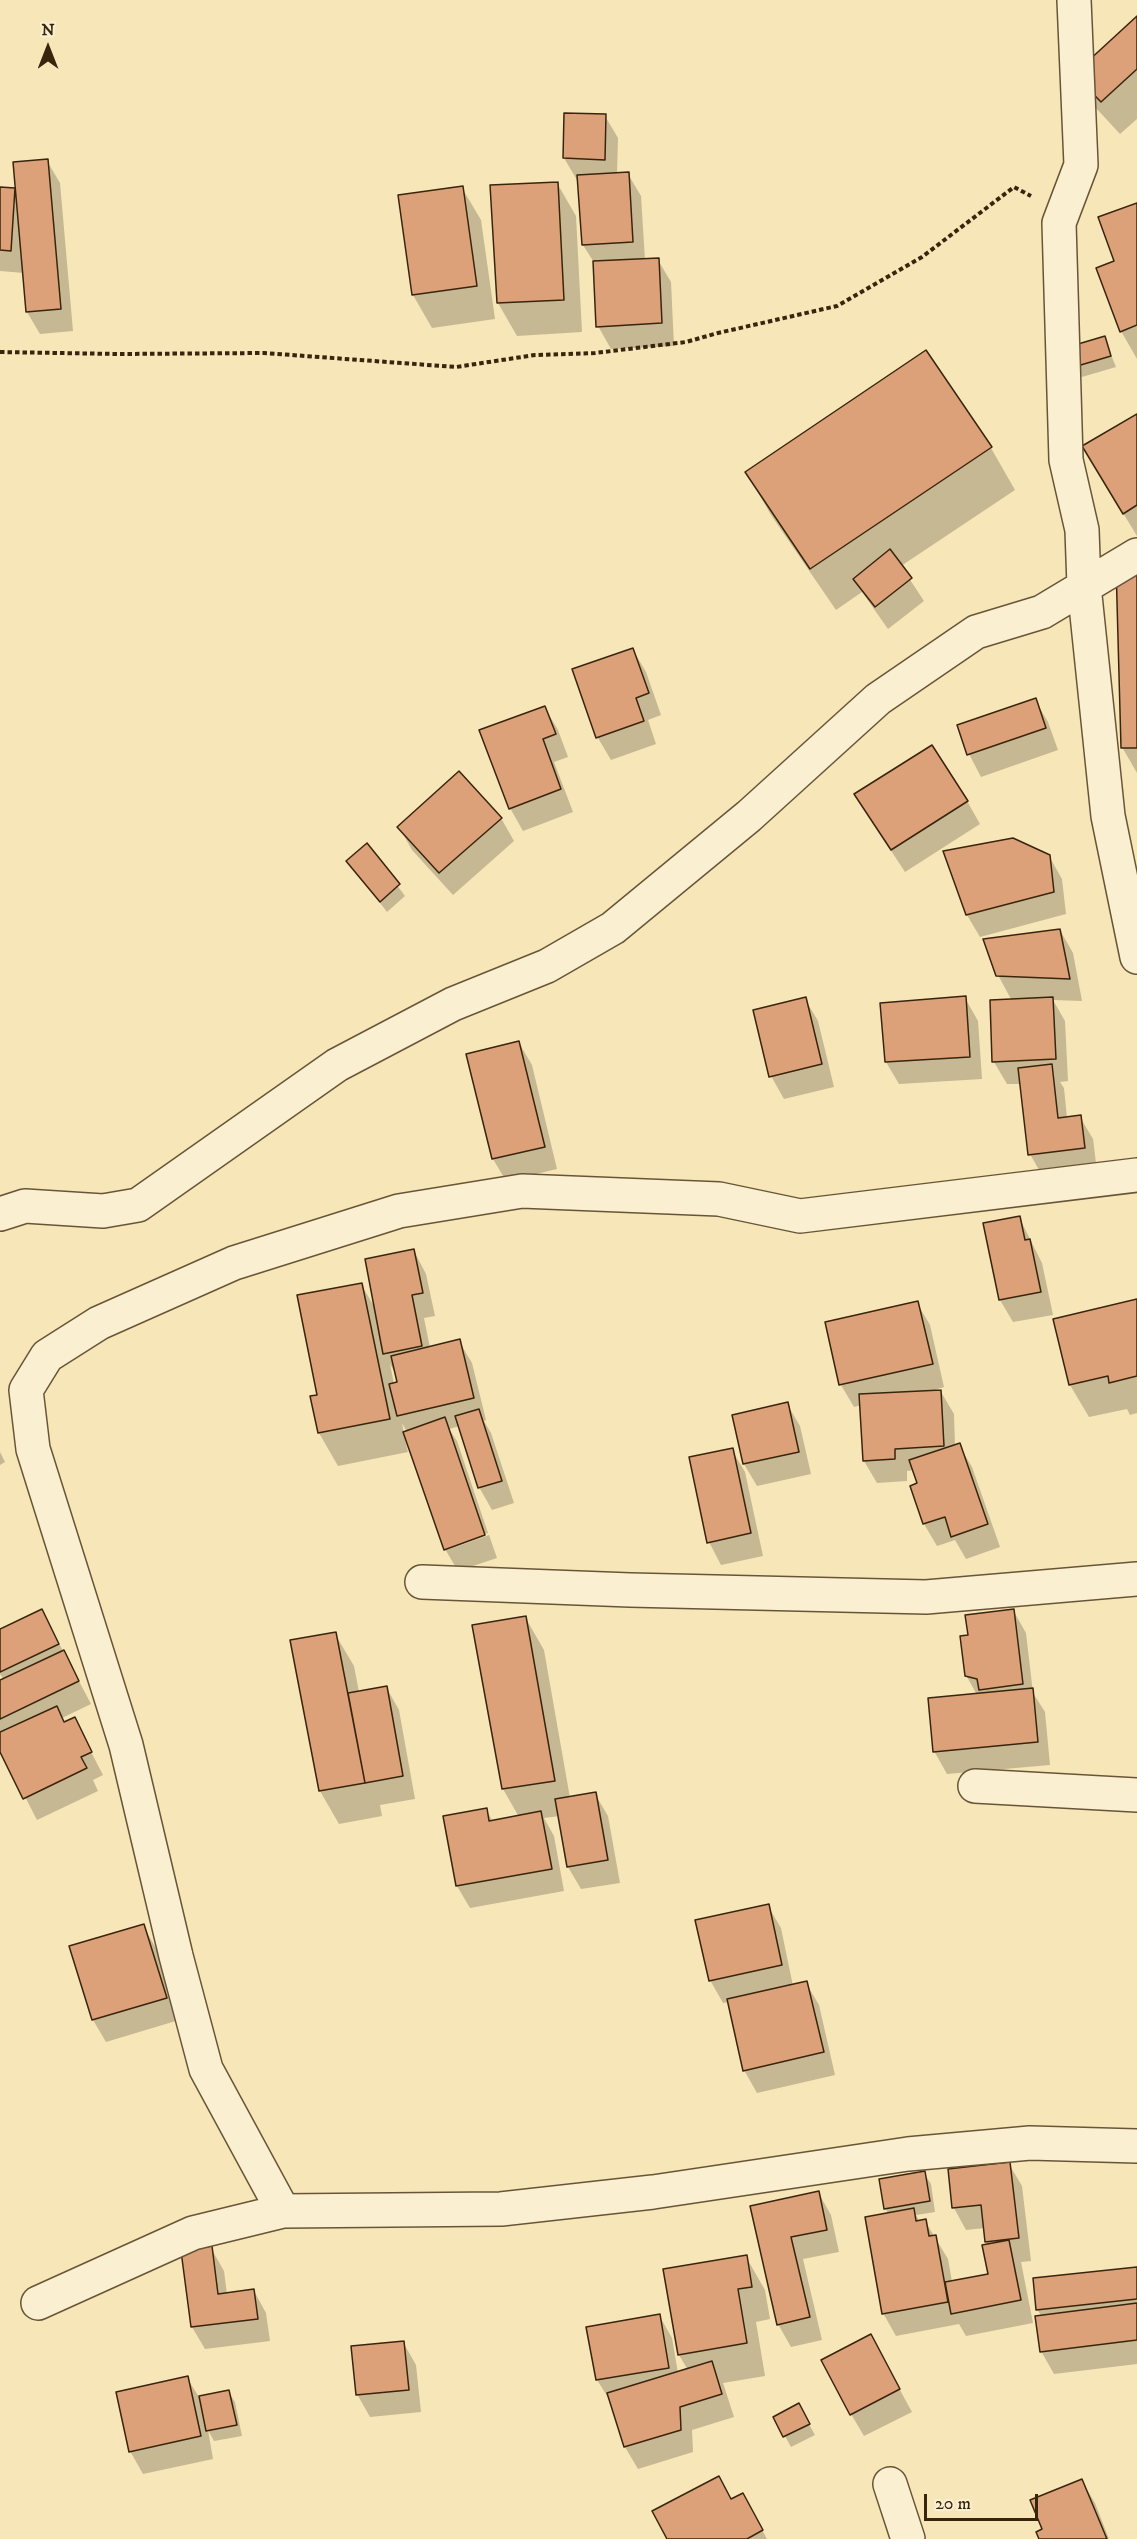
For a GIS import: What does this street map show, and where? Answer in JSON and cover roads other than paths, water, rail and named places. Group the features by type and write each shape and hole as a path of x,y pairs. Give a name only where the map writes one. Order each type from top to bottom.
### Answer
{"street":[{"path":"1074,0 1081,165 1059,223 1066,460 1082,530 1084,586 1122,816 1137,957"},
{"path":"0,1214 25,1206 103,1210 138,1205 338,1065 453,1004 547,966 613,928 749,816 878,699 976,632 1042,612 1137,555"},
{"path":"283,2211 206,2069 176,1956 126,1745 33,1449 26,1390 46,1356 99,1323 234,1263 399,1210 522,1191 719,1199 800,1216 1137,1174"},
{"path":"422,1582 630,1590 926,1597 1137,1580"},
{"path":"975,1786 1137,1794"},
{"path":"38,2303 193,2233 283,2211 501,2209 653,2192 908,2154 1029,2143 1137,2146"},
{"path":"890,2484 909,2539"}]}
